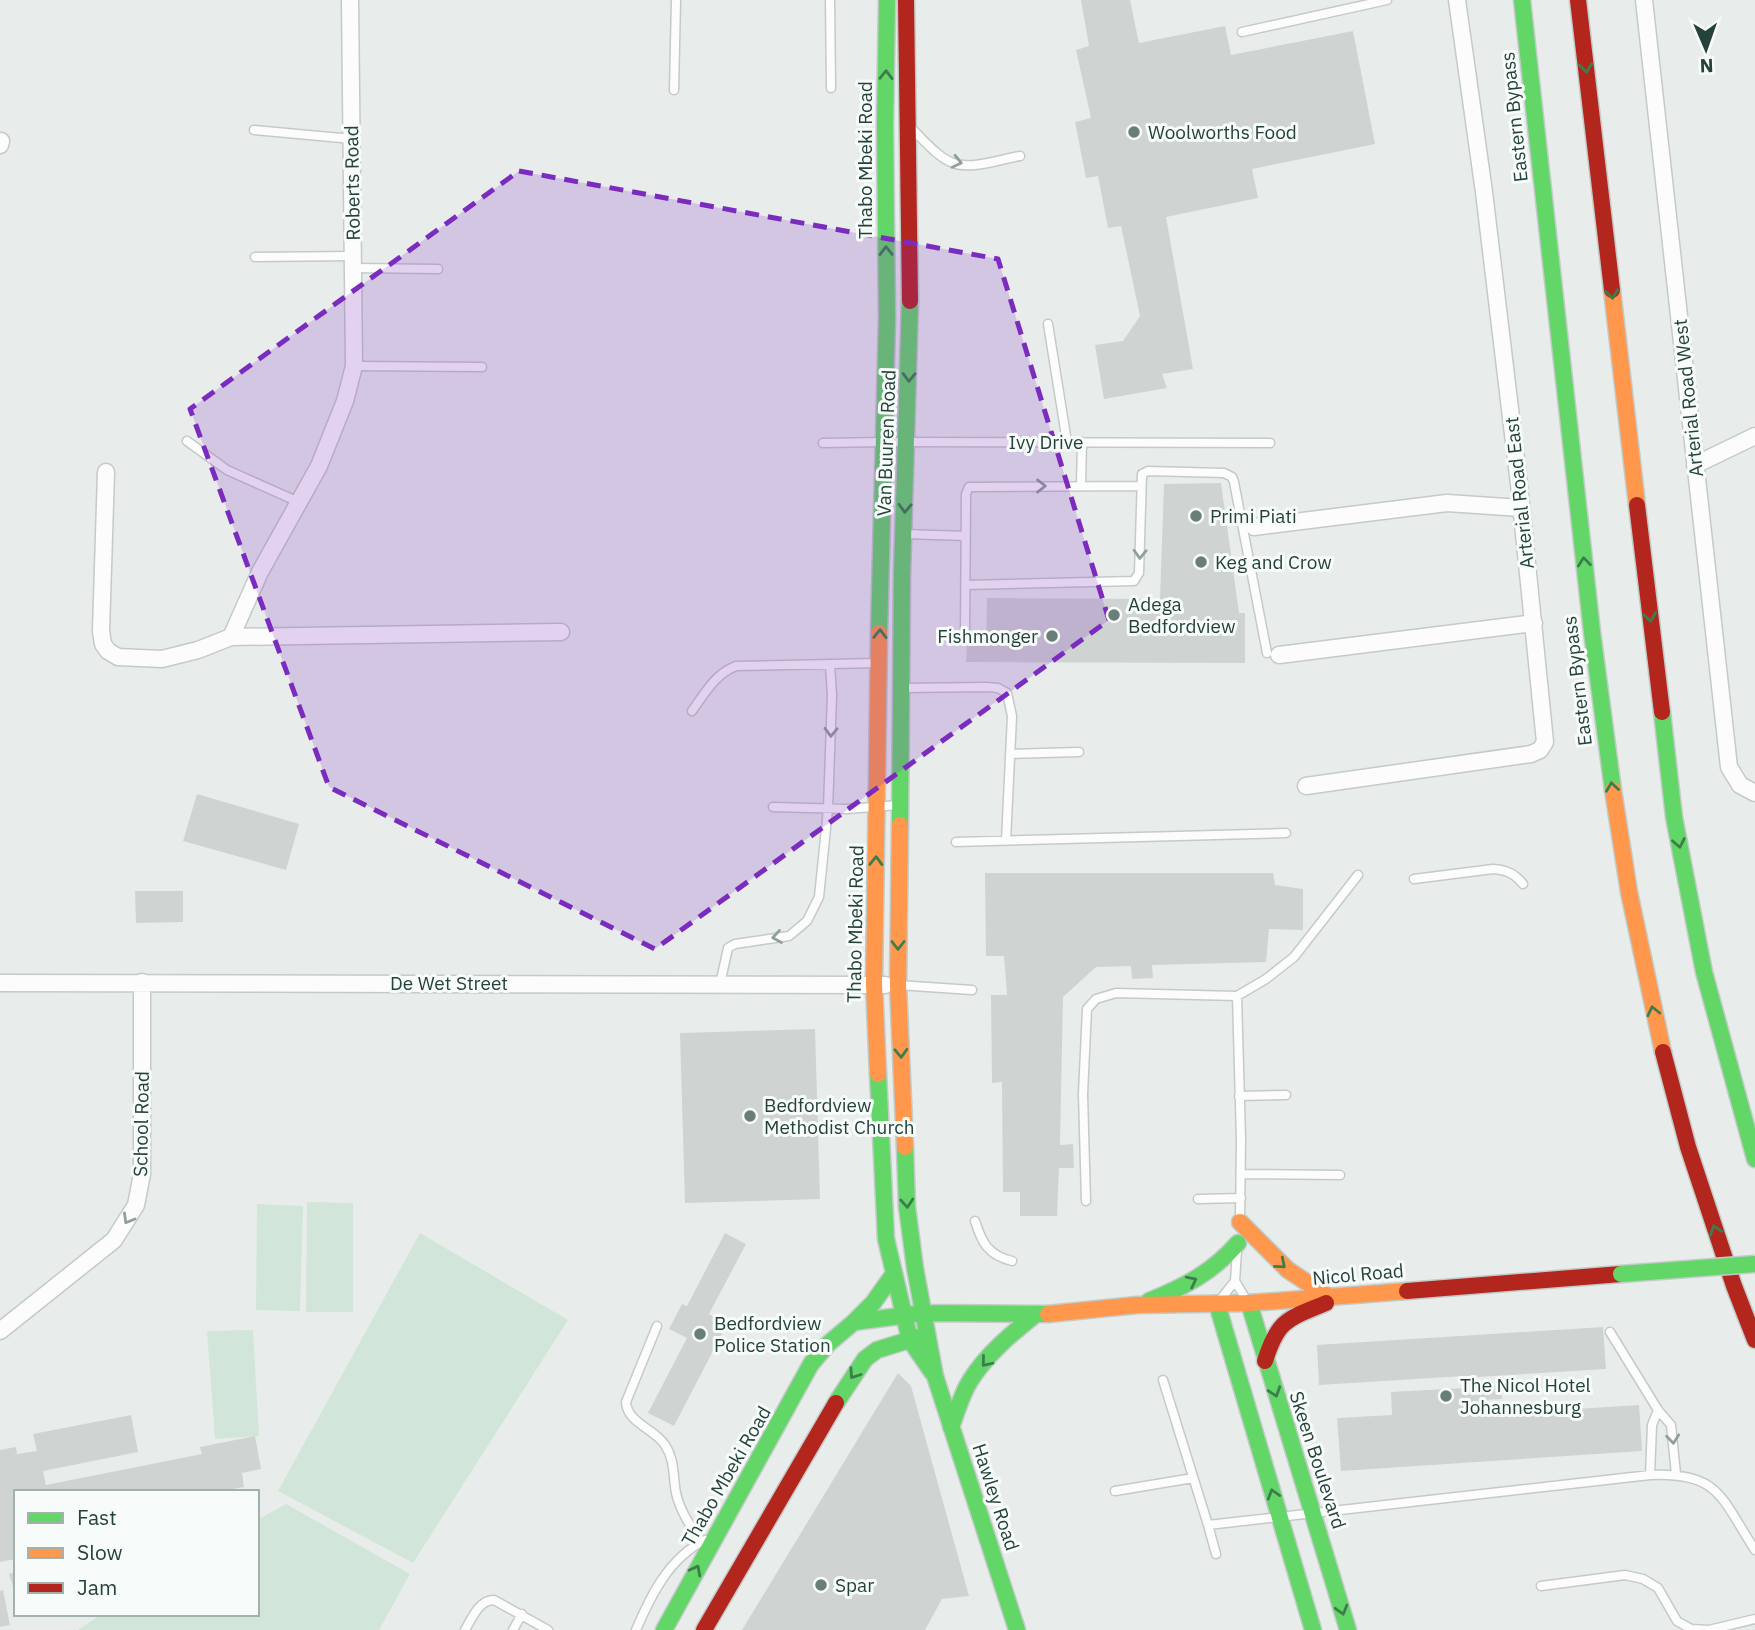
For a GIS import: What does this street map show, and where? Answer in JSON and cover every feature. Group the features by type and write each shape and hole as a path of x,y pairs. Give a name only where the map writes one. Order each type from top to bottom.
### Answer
{"main road":[{"name":"Thabo Mbeki Road","path":"887,0 887,319"},
{"path":"906,0 907,125"},
{"name":"Eastern Bypass","path":"1522,0 1600,706 1618,829 1668,1080 1690,1159 1755,1340"},
{"path":"1578,0 1674,817 1704,972 1755,1159"},
{"name":"Van Buuren Road","path":"901,662 911,312 907,125"},
{"name":"Van Buuren Road","path":"880,572 887,319"},
{"name":"Thabo Mbeki Road","path":"704,1630 816,1399 811,1364 828,1343 873,1303 893,1275 883,1210 874,984 880,572"},
{"path":"901,662 898,985 906,1196 923,1313"},
{"path":"1240,1222 1280,1263 1336,1296"},
{"path":"1137,1306 1202,1276 1223,1262 1238,1243"},
{"name":"Nicol Road","path":"903,1317 923,1313 1035,1315 1137,1306 1248,1303 1755,1264"},
{"path":"854,1322 903,1317 893,1275"},
{"path":"1265,1361 1279,1325 1336,1296"},
{"name":"Skeen Boulevard","path":"1248,1303 1348,1630"},
{"path":"1217,1304 1313,1630"},
{"name":"Hawley Road","path":"923,1313 935,1376 1017,1630"},
{"name":"Nicol Road","path":"910,1340 928,1335 964,1315"},
{"path":"951,1427 969,1384 983,1364 1010,1335 1035,1315"},
{"name":"Hawley Road","path":"903,1317 910,1340 935,1376"},
{"name":"Thabo Mbeki Road","path":"664,1630 708,1539 816,1399 877,1350 910,1340"}],"street":[{"name":"Roberts Road","path":"231,637 260,572 301,503 331,437 355,366 350,0"},
{"name":"Arterial Road East","path":"1306,786 1531,754 1540,750 1545,743 1486,206 1457,0"},
{"name":"Arterial Road West","path":"1644,0 1729,766 1734,778 1751,792"},
{"path":"1695,465 1755,436"},
{"path":"106,472 101,631 108,651 118,657 162,659 198,650 231,637 561,632"},
{"path":"1254,527 1447,503 1521,508"},
{"path":"1273,654 1534,624"},
{"name":"School Road","path":"0,1331 114,1240 136,1205 142,1174 142,982"},
{"name":"De Wet Street","path":"0,983 898,985"}],"lane":[{"path":"674,90 676,0"},
{"path":"830,0 831,88"},
{"path":"1242,32 1387,0"},
{"path":"885,125 907,125 944,158 955,164 974,164 1020,156"},
{"path":"254,130 352,139"},
{"path":"255,257 438,269"},
{"path":"1048,324 1067,442"},
{"path":"355,366 482,367"},
{"path":"187,441 228,470 301,503"},
{"path":"1081,486 1082,442"},
{"name":"Ivy Drive","path":"823,443 1270,443"},
{"path":"966,585 1134,581 1139,573 1142,474 1147,471 1224,473 1232,477 1273,654"},
{"path":"965,635 967,490 973,485 1141,486"},
{"path":"904,534 966,536"},
{"path":"692,711 714,680 725,670 736,666 901,662"},
{"path":"720,984 728,948 734,944 789,936 807,921 819,897 828,809 832,695 830,664"},
{"path":"879,689 987,687 998,688 1007,693 1012,716 1006,841"},
{"path":"1010,754 1079,752"},
{"path":"773,807 828,809 899,805"},
{"path":"956,842 1286,833"},
{"path":"1414,879 1503,869 1516,875 1523,884"},
{"path":"1086,1200 1083,1094 1087,1009 1096,999 1116,993 1237,996 1266,979 1294,957 1359,875"},
{"path":"898,985 972,990"},
{"path":"1217,1304 1235,1281 1240,1222 1242,1174 1237,996"},
{"path":"1239,1096 1286,1096"},
{"path":"1242,1174 1340,1175"},
{"path":"1198,1199 1241,1198"},
{"path":"975,1221 979,1234 996,1257 1012,1261"},
{"path":"1235,1281 1248,1303"},
{"path":"636,1630 664,1575 674,1562 708,1539 680,1506 671,1457 664,1443 626,1410 626,1402 657,1326"},
{"path":"1610,1332 1658,1410 1671,1425 1676,1474"},
{"path":"1163,1380 1216,1554"},
{"path":"1650,1475 1652,1425 1658,1410"},
{"path":"1208,1525 1676,1474 1692,1476 1718,1492 1755,1550"},
{"path":"1115,1491 1193,1478"},
{"path":"1541,1586 1625,1576 1643,1579 1658,1588 1677,1621 1690,1629 1709,1630 1755,1619"},
{"path":"465,1630 481,1605 488,1600 494,1600 548,1630"},
{"path":"513,1630 522,1614"}],"highlighted area":[{"path":"519,171 998,259 1109,620 655,949 329,787 190,409"}],"green space":[{"path":"307,1202 353,1203 353,1312 306,1312"},
{"path":"257,1204 303,1206 300,1311 256,1310"},
{"path":"420,1233 568,1320 413,1563 278,1491"},
{"path":"253,1330 259,1436 215,1439 207,1331"},
{"path":"286,1504 410,1574 379,1630 78,1630 99,1616 259,1616 259,1519"}],"building":[{"path":"1081,0 1130,0 1139,43 1225,26 1231,55 1353,31 1375,144 1252,169 1258,198 1166,217 1193,369 1162,374 1167,388 1104,399 1095,345 1123,341 1140,316 1121,226 1108,228 1098,176 1086,178 1075,122 1091,118 1076,50 1089,46"},
{"path":"1221,483 1239,613 1245,613 1245,663 966,662 967,643 986,643 987,598 1160,599 1164,484"},
{"path":"197,794 299,824 286,870 183,841"},
{"path":"985,873 1273,873 1275,885 1303,889 1303,930 1269,929 1266,962 1152,965 1153,978 1132,979 1131,966 1096,967 1063,997 1060,1145 1073,1144 1074,1168 1059,1168 1057,1216 1020,1216 1020,1192 1003,1192 1002,1082 992,1083 991,995 1007,995 1004,956 986,956"},
{"path":"135,891 183,891 183,922 136,923"},
{"name":"Bedfordview Methodist Church","path":"815,1029 820,1199 685,1203 680,1033"},
{"name":"Bedfordview Police Station","path":"725,1233 746,1244 709,1314 727,1324 674,1426 648,1413 687,1338 669,1329 682,1304 687,1306"},
{"name":"The Nicol Hotel Johannesburg","path":"1603,1327 1606,1369 1477,1377 1478,1386 1501,1385 1502,1399 1481,1400 1482,1415 1639,1405 1642,1451 1341,1471 1337,1418 1392,1415 1391,1392 1464,1388 1464,1376 1319,1385 1317,1345"},
{"path":"898,1373 911,1386 969,1596 942,1599 925,1630 742,1630"},
{"path":"131,1415 138,1452 43,1471 46,1485 202,1454 200,1447 255,1436 261,1469 242,1473 244,1487 227,1490 14,1490 14,1559 0,1562 0,1450 16,1447 17,1454 37,1451 33,1434"},
{"path":"14,1573 14,1590 9,1574"},
{"path":"3,1590 10,1625 0,1627 0,1591"}],"traffic: fast":[{"path":"879,633 887,319 887,0"},
{"path":"1522,0 1592,632 1613,790"},
{"path":"900,825 902,574 910,301"},
{"path":"1662,712 1674,817 1704,972 1755,1159"},
{"path":"878,1074 886,1239 910,1340 932,1372"},
{"path":"905,1147 907,1207 935,1376 1017,1630"},
{"path":"1149,1301 1197,1278 1238,1243"},
{"path":"1621,1274 1755,1264"},
{"path":"854,1322 873,1303 893,1275"},
{"path":"1249,1303 1348,1630"},
{"path":"1217,1304 1313,1630"},
{"path":"664,1630 811,1364 828,1344 854,1322 923,1313 1048,1314"},
{"path":"951,1427 964,1392 976,1371 1000,1345 1035,1315"},
{"path":"836,1403 865,1359 877,1350 922,1336"}],"traffic: slow":[{"path":"1612,290 1637,505"},
{"path":"878,1074 874,984 879,633"},
{"path":"1613,790 1629,892 1663,1052"},
{"path":"900,825 898,985 905,1147"},
{"path":"1240,1222 1288,1270 1329,1297"},
{"path":"1048,1314 1137,1305 1249,1303 1407,1291"}],"traffic: jam":[{"path":"906,0 910,301"},
{"path":"1578,0 1612,290"},
{"path":"1637,505 1662,712"},
{"path":"1663,1052 1688,1147 1734,1286 1755,1340"},
{"path":"1407,1291 1621,1274"},
{"path":"1265,1361 1275,1336 1286,1322 1326,1303"},
{"path":"704,1630 836,1403"}],"place":[{"name":"Woolworths Food","path":"1134,132"},
{"name":"Primi Piati","path":"1196,516"},
{"name":"Keg and Crow","path":"1201,562"},
{"name":"Adega Bedfordview","path":"1114,615"},
{"name":"Fishmonger","path":"1052,636"},
{"name":"Bedfordview Methodist Church","path":"750,1116"},
{"name":"Bedfordview Police Station","path":"700,1334"},
{"name":"The Nicol Hotel Johannesburg","path":"1446,1396"},
{"name":"Spar","path":"821,1585"}]}
